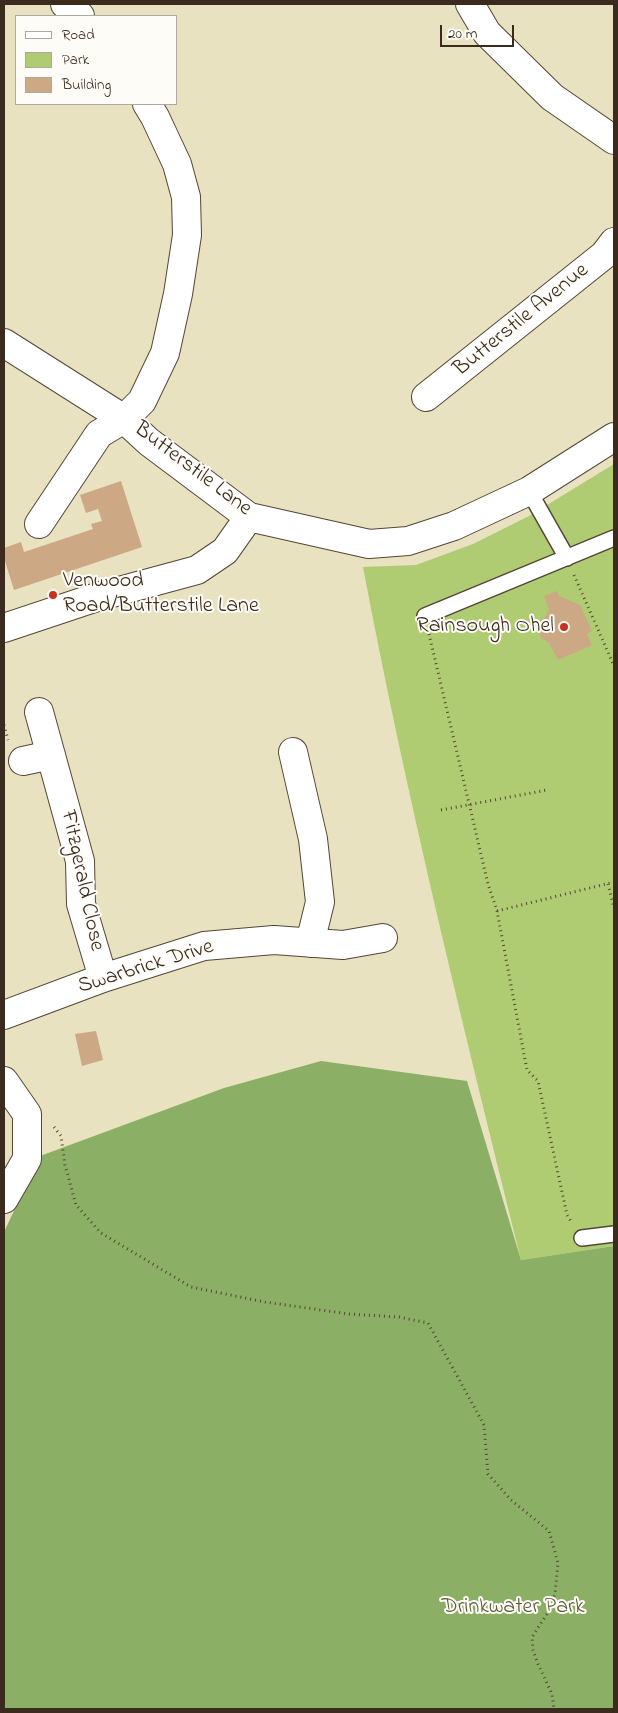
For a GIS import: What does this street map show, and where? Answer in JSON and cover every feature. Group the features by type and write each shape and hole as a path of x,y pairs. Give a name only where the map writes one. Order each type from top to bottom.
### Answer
{"street":[{"path":"65,4 79,15"},
{"path":"470,4 486,33 552,97 611,135"},
{"path":"39,524 99,434 124,419 142,401 165,353 178,294 186,235 186,197 177,164 156,117 148,105"},
{"name":"Butterstile Avenue","path":"426,397 446,369 604,255 614,242"},
{"name":"Butterstile Lane","path":"4,343 124,419 149,442 249,517 369,544 408,541 454,526 529,490 614,437"},
{"path":"4,628 96,597 197,570 225,551 249,517"},
{"name":"Fitzgerald Close","path":"39,712 80,861 81,904 103,978"},
{"path":"293,752 313,838 320,902 310,942"},
{"path":"23,761 50,755"},
{"name":"Swarbrick Drive","path":"4,1015 103,978 204,946 274,940 343,945 383,938"},
{"path":"4,1081 27,1114 27,1158 4,1199"}],"lane":[{"path":"529,490 567,558"},
{"path":"426,616 614,538"},
{"path":"582,1238 614,1234"}],"path":[{"path":"567,558 614,666"},
{"path":"426,616 488,884 496,911 527,1070 538,1081 568,1215 582,1238"},
{"path":"441,810 547,790"},
{"path":"496,911 614,882"},
{"path":"608,884 614,908"},
{"path":"27,1114 52,1124 61,1136 65,1165 76,1205 101,1234 191,1287 265,1302 350,1314 399,1317 428,1323 484,1425 488,1474 512,1500 549,1531 558,1563 555,1594 547,1614 532,1638 533,1650 552,1694 554,1709"}],"green space":[{"path":"614,464 614,1246 521,1260 417,828 363,567 416,565 473,544 529,516"},
{"name":"Drinkwater Park","path":"321,1061 467,1081 521,1260 614,1246 614,1709 4,1709 4,1232 40,1156 224,1088"}],"building":[{"path":"121,481 142,547 14,590 4,558 4,548 21,542 24,552 93,529 91,524 102,521 98,509 86,513 80,495"},
{"name":"Rainsough Ohel","path":"557,591 559,596 580,605 592,631 587,634 592,645 558,660 549,643 541,638 536,623 543,621 549,610 544,596"},
{"path":"96,1031 103,1060 82,1066 75,1034"}],"place":[{"name":"Venwood Road/Butterstile Lane","path":"53,595"},
{"name":"Rainsough Ohel","path":"564,627"}]}
